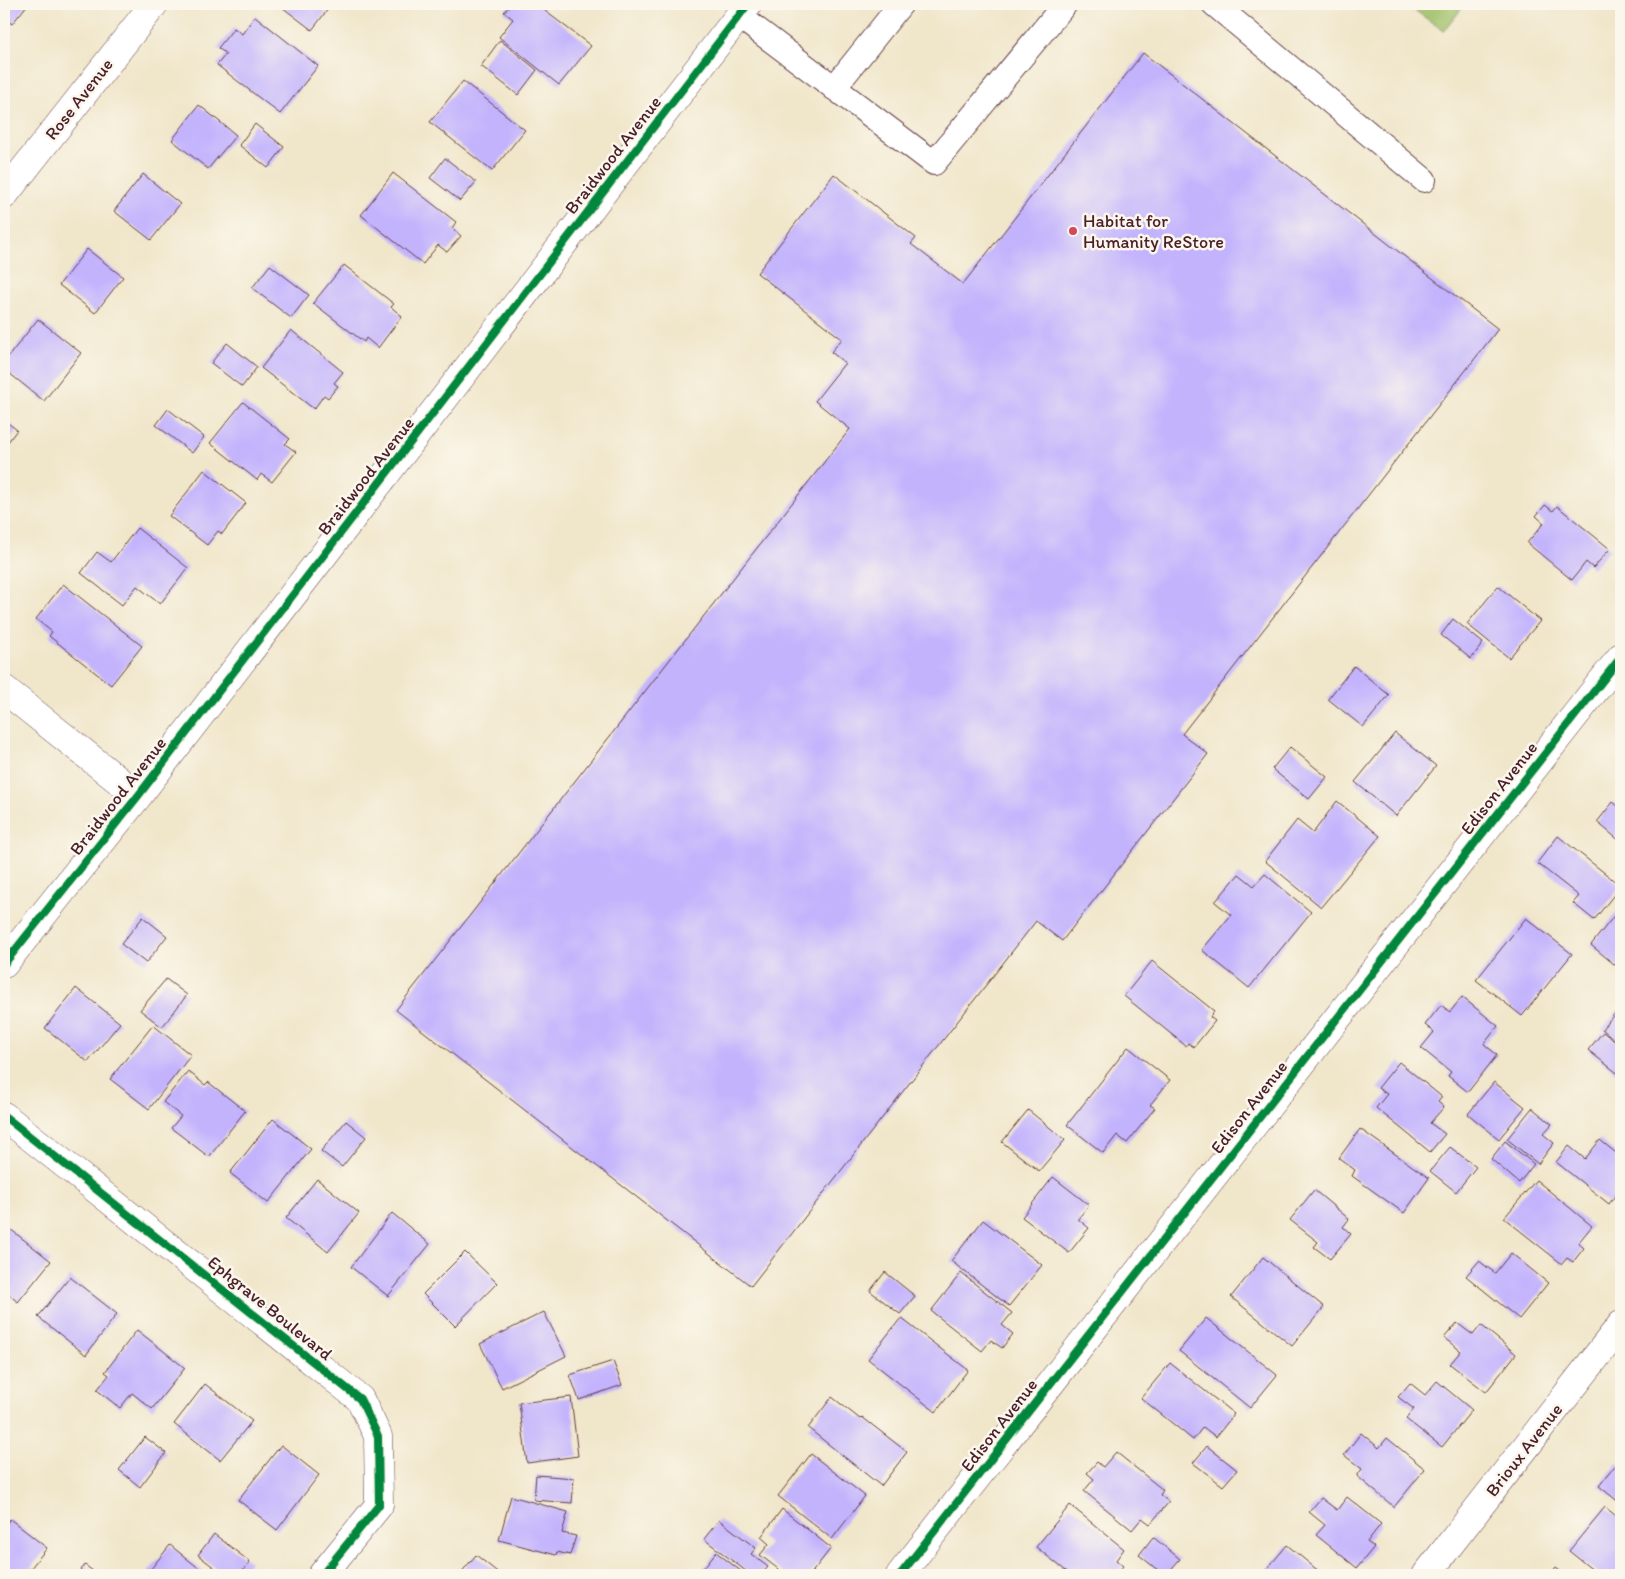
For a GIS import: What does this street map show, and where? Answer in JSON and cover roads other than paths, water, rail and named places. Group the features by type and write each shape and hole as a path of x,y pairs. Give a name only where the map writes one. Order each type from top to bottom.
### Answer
{"street":[{"name":"Rose Avenue","path":"4,195 154,4"},
{"name":"Braidwood Avenue","path":"4,964 138,796 743,10"},
{"name":"Edison Avenue","path":"900,1575 1621,657"},
{"path":"4,689 138,796"},
{"name":"Ephgrave Boulevard","path":"4,1116 360,1399 378,1436 380,1504 322,1575"},
{"name":"Brioux Avenue","path":"1426,1575 1621,1325"}],"lane":[{"path":"834,88 901,4"},
{"path":"743,10 834,88 934,163 1065,4"},
{"path":"1214,4 1424,180"}],"place":[{"name":"Habitat for Humanity ReStore","path":"1073,231"}]}
